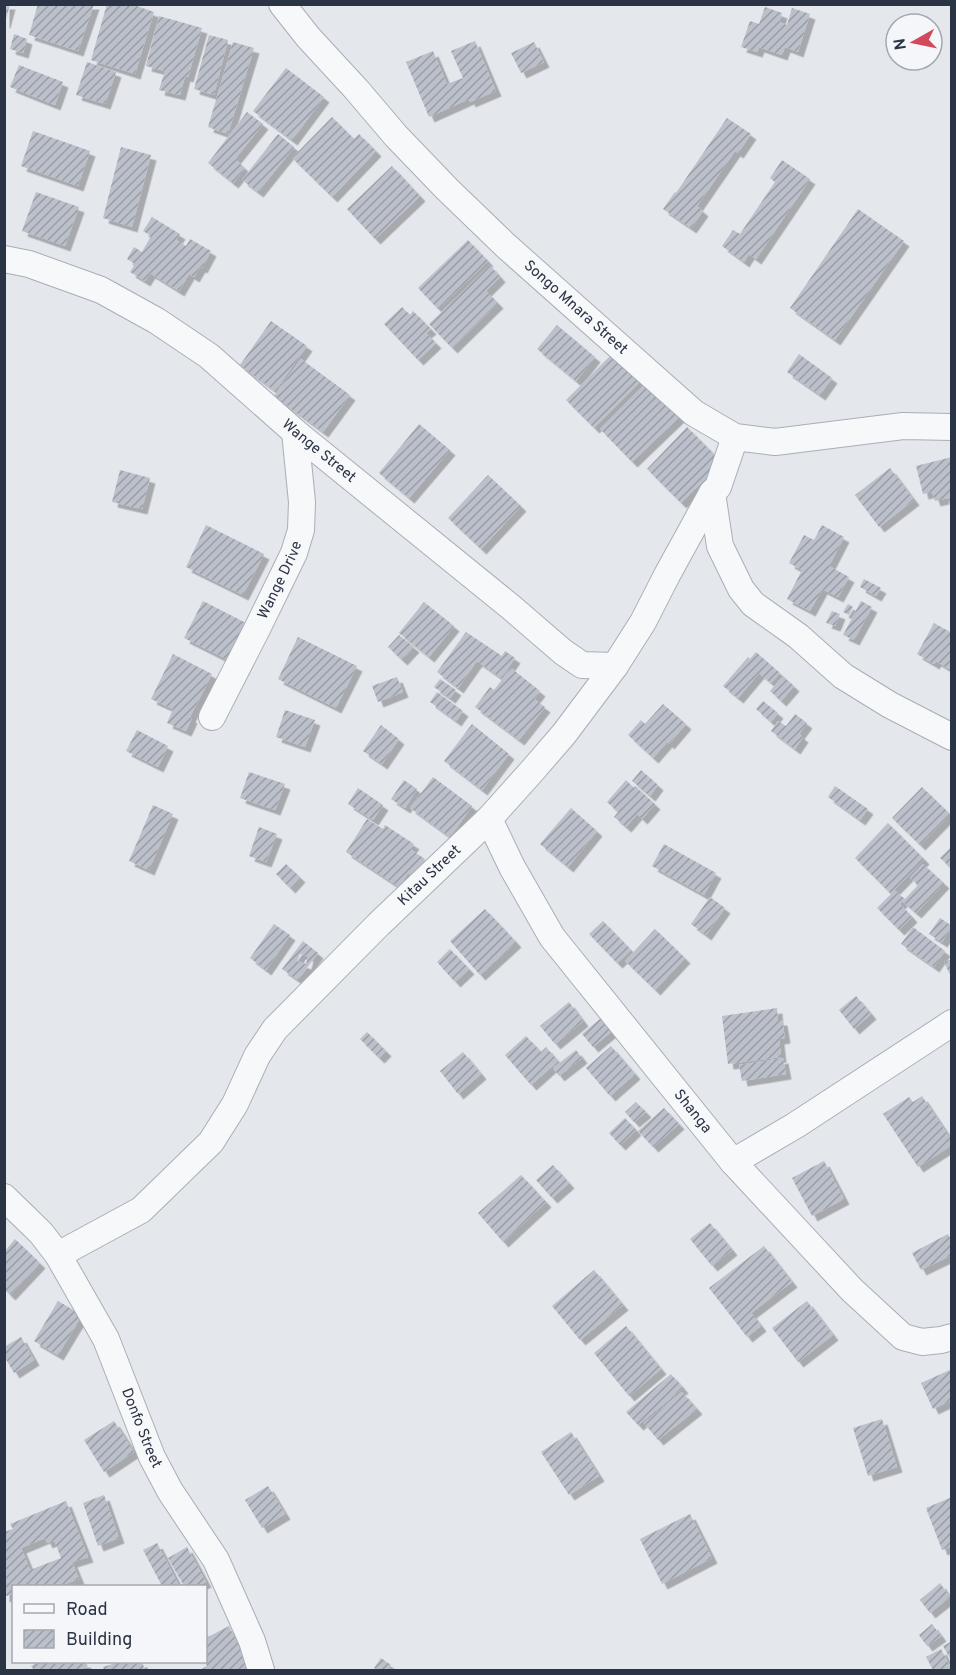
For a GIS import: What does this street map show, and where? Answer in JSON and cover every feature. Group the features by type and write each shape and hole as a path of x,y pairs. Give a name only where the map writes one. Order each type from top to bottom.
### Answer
{"street":[{"name":"Songo Mnara Street","path":"282,4 308,37 357,89 396,136 496,237 694,413 735,437 775,442 903,426 951,427"},
{"name":"Wange Street","path":"4,259 29,264 100,290 157,321 209,356 295,432 563,652 582,666 615,666"},
{"name":"Wange Drive","path":"212,717 294,553 301,530 302,502 295,432"},
{"name":"Kitau Street","path":"58,1254 141,1210 211,1142 235,1104 257,1056 275,1029 379,924 489,819 557,741 615,666 643,622 712,493 718,487 735,437"},
{"path":"712,493 720,546 741,590 753,604 798,636 843,676 890,705 951,737"},
{"name":"Shanga","path":"489,819 512,867 552,938 733,1162 852,1290 903,1337 922,1342 951,1337"},
{"path":"733,1162 796,1125 951,1023"},
{"name":"Donfo Street","path":"4,1197 41,1233 58,1254 106,1339 152,1457 170,1491 216,1560 252,1641 261,1671"}],"building":[{"path":"4,4 10,4 5,23 4,23"},
{"path":"38,4 94,4 78,51 29,35"},
{"path":"107,4 131,4 154,12 135,74 91,60"},
{"path":"765,7 782,13 779,22 787,25 792,8 810,14 798,52 785,47 782,55 759,47 757,52 741,47 750,21 759,24"},
{"path":"159,16 202,28 188,77 185,76 180,95 159,90 165,71 146,66"},
{"path":"14,34 27,39 23,53 10,49"},
{"path":"209,35 228,40 214,95 194,89"},
{"path":"475,41 496,91 470,102 469,99 429,117 406,62 433,51 447,84 463,78 451,51"},
{"path":"233,42 254,48 228,134 208,127"},
{"path":"534,42 544,62 521,73 511,53"},
{"path":"87,62 116,72 105,104 76,95"},
{"path":"19,65 63,82 55,105 10,87"},
{"path":"286,68 324,97 292,140 253,111"},
{"path":"247,112 263,124 235,159 245,168 233,183 208,163"},
{"path":"332,117 354,139 359,134 376,151 332,197 292,158"},
{"path":"727,118 751,134 738,153 735,151 697,206 703,211 691,228 663,209"},
{"path":"33,131 90,151 78,186 21,166"},
{"path":"278,134 294,147 258,192 242,180"},
{"path":"121,147 151,155 132,227 103,218"},
{"path":"782,160 810,179 756,259 749,254 744,262 722,246 733,230 740,234 775,182 770,178"},
{"path":"392,166 420,196 375,239 347,209"},
{"path":"36,192 79,207 65,246 22,231"},
{"path":"858,209 904,241 835,340 790,308"},
{"path":"152,217 180,234 176,240 186,246 190,239 211,251 202,268 200,267 194,277 189,274 179,291 150,273 145,281 130,272 135,264 127,259 134,247 142,252 151,236 143,231"},
{"path":"468,240 488,261 438,309 418,288"},
{"path":"490,265 500,277 486,291 498,303 452,348 429,324"},
{"path":"402,307 410,315 413,311 431,329 426,333 436,343 418,360 384,324"},
{"path":"271,321 307,346 275,391 240,365"},
{"path":"557,325 595,357 576,381 537,349"},
{"path":"615,351 643,379 594,428 566,400"},
{"path":"799,354 832,378 820,395 787,372"},
{"path":"301,359 350,395 323,432 274,396"},
{"path":"646,383 679,417 632,462 600,429"},
{"path":"419,424 450,450 409,498 379,473"},
{"path":"687,427 722,462 681,503 647,469"},
{"path":"952,457 952,504 949,504 948,498 935,501 932,492 923,494 916,466"},
{"path":"890,468 914,500 879,527 855,495"},
{"path":"120,470 150,478 142,509 112,502"},
{"path":"488,475 521,506 481,549 448,518"},
{"path":"206,525 264,554 243,595 186,567"},
{"path":"822,525 844,537 829,566 849,577 838,597 822,589 810,611 787,599 802,570 789,563 804,535 814,540"},
{"path":"864,579 881,588 876,596 860,587"},
{"path":"203,601 248,624 230,661 184,638"},
{"path":"861,601 872,607 854,640 843,635"},
{"path":"424,602 454,626 429,657 399,633"},
{"path":"848,604 853,607 849,615 843,612"},
{"path":"832,611 840,614 835,626 826,623"},
{"path":"934,623 952,633 952,665 949,669 936,661 934,664 917,654"},
{"path":"466,632 502,656 505,651 515,658 501,678 477,661 458,688 437,672"},
{"path":"399,635 414,647 402,660 388,647"},
{"path":"298,637 357,666 336,708 278,679"},
{"path":"756,652 780,673 771,683 759,673 738,698 723,686 748,657 750,659"},
{"path":"173,654 212,674 190,717 192,718 186,731 167,723 173,709 151,699"},
{"path":"511,668 540,691 534,699 545,707 519,740 475,707 490,687 494,690"},
{"path":"783,676 794,686 781,701 770,691"},
{"path":"397,677 403,692 378,702 372,686"},
{"path":"440,679 456,690 450,698 434,687"},
{"path":"437,692 463,711 456,721 430,702"},
{"path":"763,701 778,713 771,722 756,709"},
{"path":"663,704 686,724 653,758 628,735 641,720 645,724"},
{"path":"285,710 315,720 305,747 276,737"},
{"path":"795,714 807,723 799,734 803,737 795,749 771,731 778,721 786,726"},
{"path":"472,724 509,754 482,790 444,761"},
{"path":"381,725 399,739 382,764 363,751"},
{"path":"137,730 168,746 158,767 126,751"},
{"path":"641,770 658,785 650,796 632,781"},
{"path":"249,772 285,784 275,810 240,798"},
{"path":"433,777 472,806 450,837 410,808"},
{"path":"404,780 417,789 405,808 391,799"},
{"path":"626,780 655,804 642,819 637,814 626,827 614,817 618,812 607,802"},
{"path":"835,786 868,809 860,820 828,797"},
{"path":"922,787 950,814 920,845 892,818"},
{"path":"358,788 383,805 373,820 348,804"},
{"path":"153,805 173,814 149,870 129,861"},
{"path":"571,808 597,831 568,867 540,844"},
{"path":"367,819 383,829 385,825 414,844 410,849 425,859 413,877 408,873 399,887 346,852"},
{"path":"888,823 924,859 894,890 905,899 918,885 910,878 923,864 944,883 916,913 902,901 900,904 912,917 899,930 877,908 891,894 855,858"},
{"path":"259,827 277,834 266,862 249,856"},
{"path":"664,844 716,873 704,895 652,866"},
{"path":"952,846 952,865 950,867 940,858"},
{"path":"286,864 300,877 290,888 276,874"},
{"path":"710,897 725,908 706,935 691,924"},
{"path":"485,909 516,942 480,975 450,941"},
{"path":"940,918 952,926 942,942 929,934"},
{"path":"603,921 631,950 617,963 589,934"},
{"path":"274,924 290,935 266,970 250,958"},
{"path":"913,927 945,951 934,967 901,944"},
{"path":"655,929 685,958 655,990 625,961"},
{"path":"303,941 318,953 298,980 282,969","holes":["300,954 308,956 306,964 297,961"]},
{"path":"450,949 469,969 455,982 437,962"},
{"path":"952,959 952,979 944,962"},
{"path":"856,996 871,1014 854,1029 839,1010"},
{"path":"569,1002 583,1021 555,1044 540,1026"},
{"path":"777,1008 778,1020 782,1020 785,1038 779,1039 781,1057 728,1064 722,1016"},
{"path":"601,1018 612,1031 593,1047 582,1034"},
{"path":"367,1032 386,1051 379,1058 360,1039"},
{"path":"526,1036 541,1052 546,1047 558,1061 531,1085 505,1055"},
{"path":"611,1046 635,1074 610,1096 586,1068"},
{"path":"576,1050 582,1058 559,1076 553,1068"},
{"path":"463,1052 481,1074 458,1094 440,1071"},
{"path":"783,1058 786,1074 742,1081 739,1065"},
{"path":"922,1096 952,1141 952,1145 918,1167 883,1114 909,1097 913,1102"},
{"path":"636,1102 646,1112 634,1122 625,1112"},
{"path":"664,1108 679,1124 653,1147 638,1131"},
{"path":"625,1118 636,1130 620,1145 609,1133"},
{"path":"824,1161 844,1199 812,1216 792,1178"},
{"path":"553,1165 569,1183 552,1198 536,1180"},
{"path":"521,1175 546,1202 503,1242 478,1213"},
{"path":"710,1223 732,1250 712,1266 690,1239"},
{"path":"948,1234 952,1241 952,1255 921,1270 912,1253"},
{"path":"15,1239 40,1263 10,1295 5,1290 5,1251"},
{"path":"764,1246 792,1282 751,1313 761,1326 747,1337 709,1288"},
{"path":"594,1270 623,1305 580,1340 552,1306"},
{"path":"58,1301 82,1315 58,1355 34,1341"},
{"path":"807,1301 833,1335 798,1362 772,1328"},
{"path":"626,1326 661,1369 629,1396 594,1353"},
{"path":"21,1337 34,1360 14,1373 4,1356 4,1347"},
{"path":"952,1369 952,1400 933,1409 921,1383"},
{"path":"671,1374 683,1388 638,1425 626,1412"},
{"path":"682,1392 697,1409 658,1440 644,1423"},
{"path":"882,1419 897,1467 868,1476 853,1428"},
{"path":"114,1421 134,1452 104,1472 84,1440"},
{"path":"571,1432 599,1476 569,1495 541,1452"},
{"path":"268,1486 285,1514 262,1528 245,1500"},
{"path":"104,1495 119,1538 98,1546 83,1503"},
{"path":"952,1497 952,1546 942,1550 926,1508"},
{"path":"66,1501 88,1557 72,1562 79,1579 62,1585 12,1585 12,1594 4,1597 4,1532 13,1529 10,1524","holes":["45,1538 47,1543 54,1540 61,1558 30,1570 21,1548"]},
{"path":"690,1514 712,1558 662,1584 640,1539"},
{"path":"157,1543 178,1585 161,1585 143,1550"},
{"path":"187,1547 206,1582 200,1585 183,1585 168,1558"},
{"path":"940,1583 950,1597 930,1613 920,1600"},
{"path":"932,1624 941,1636 927,1646 919,1635"},
{"path":"229,1626 249,1666 240,1670 200,1670 207,1666 207,1637"},
{"path":"952,1641 952,1662 943,1646"},
{"path":"941,1649 952,1670 933,1670 926,1657"},
{"path":"381,1658 391,1665 388,1670 374,1668"},
{"path":"36,1663 86,1663 88,1666 80,1670 34,1670 31,1666"},
{"path":"116,1663 142,1663 145,1670 104,1670 103,1667"}]}
